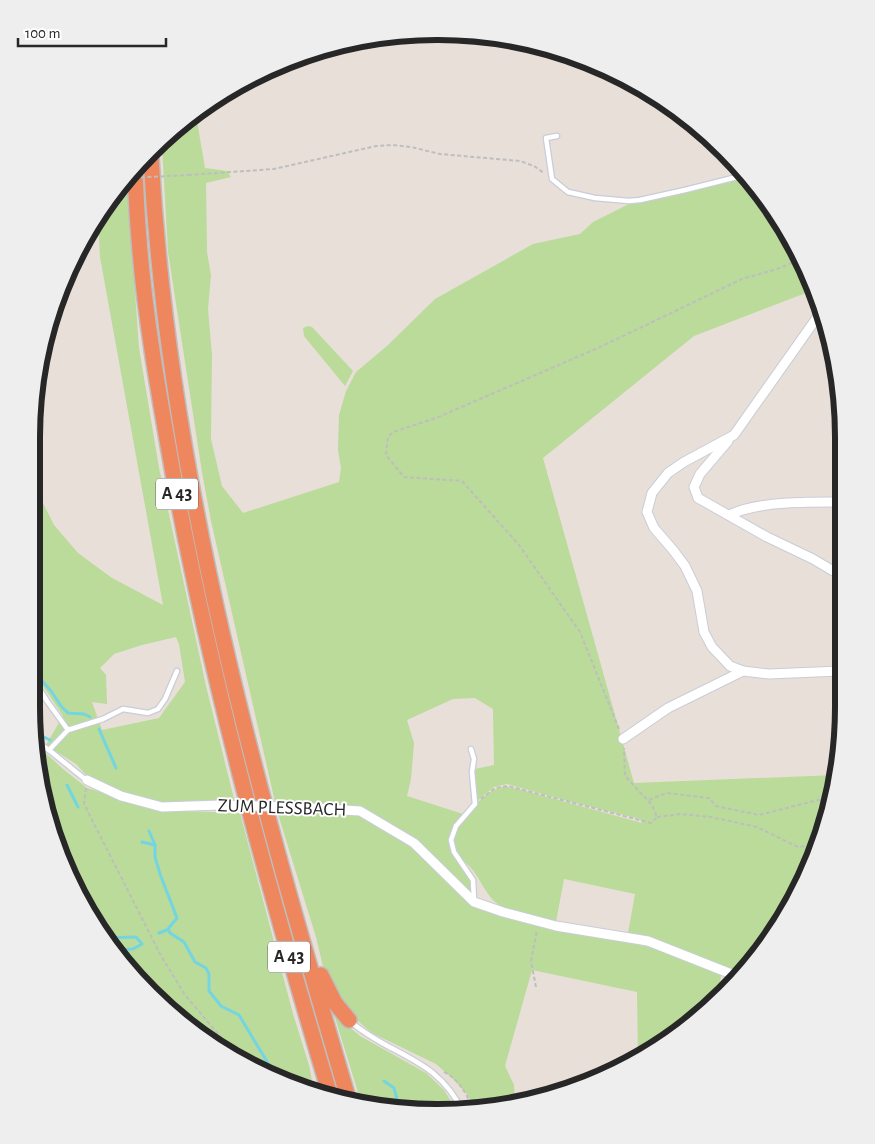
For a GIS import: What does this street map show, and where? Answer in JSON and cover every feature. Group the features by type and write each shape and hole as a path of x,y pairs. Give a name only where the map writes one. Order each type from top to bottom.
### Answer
{"highway":[{"name":"A 43","path":"151,161 163,298 177,401 210,576 233,680 290,897 347,1093"},
{"name":"A 43","path":"135,179 139,239 151,345 164,430 184,533 244,795 328,1088"},
{"path":"290,897 326,987 335,1003 349,1020"}],"street":[{"path":"816,318 734,435 700,474 694,486 698,498 767,537 835,571"},
{"path":"734,435 684,462 668,473 652,494 647,512 654,528 679,558 697,591 704,632 712,647 730,666 743,671 769,674 835,671"},
{"path":"728,515 744,508 807,502 835,502"},
{"path":"623,738 668,708 743,671"},
{"name":"ZUM PLESSBACH","path":"86,780 121,796 162,807 221,805 360,811 414,843 474,902 539,922 648,941 731,974"}],"lane":[{"path":"557,136 546,138 552,179 568,192 595,198 629,201 738,177"},
{"path":"49,750 68,730 103,719 123,709 148,713 158,709 165,699 177,671"},
{"path":"40,691 68,730"},
{"path":"42,746 86,780"},
{"path":"471,749 474,759 472,772 475,804 456,826 451,840 454,852 473,880 474,902"},
{"path":"349,1020 362,1031 430,1070 447,1086 458,1103"}],"path":[{"path":"137,178 274,169 376,146 402,145 459,156 520,161 534,166 552,179"},
{"path":"657,817 652,805 626,776 623,738 580,632 518,545 462,481 404,477 386,455 388,437 393,432 436,418 598,348 742,279 794,262"},
{"path":"86,780 84,804 153,943 185,995 225,1042"},
{"path":"475,804 495,788 508,786 651,823 657,817 681,814 711,818 757,827 798,847 810,846"},
{"path":"648,800 666,793 709,798 716,806 759,815 823,799"},
{"path":"536,986 531,961 539,922"},
{"path":"210,1032 215,1030"},
{"path":"430,1070 441,1071 452,1076 470,1102"}],"green space":[{"path":"197,121 205,168 227,171 231,177 206,183 207,252 211,275 208,309 212,355 211,439 222,486 243,513 339,482 341,468 338,450 339,415 346,391 356,372 387,346 435,299 533,244 580,234 593,222 631,203 738,178 753,196 782,239 808,292 694,336 543,458 634,783 829,775 814,834 794,882 768,927 734,971 668,945 628,933 635,894 564,879 556,922 515,913 494,901 472,869 457,853 453,841 462,820 490,792 499,788 512,788 642,823 640,819 507,784 494,787 476,802 475,769 494,765 493,709 475,698 453,699 407,720 414,743 411,779 407,796 463,814 455,825 449,839 452,852 471,881 473,896 448,876 415,841 362,810 275,802 211,521 168,252 162,150"},
{"path":"128,189 139,348 159,468 206,686 235,803 159,803 120,792 88,777 76,764 46,745 63,716 40,682 40,494 54,525 78,553 112,578 163,605 100,257 99,230","holes":["176,637 179,644 185,682 159,718 102,730 92,702 107,704 106,675 100,668 114,654"]},
{"path":"312,327 353,371 345,386 304,336 303,328"},
{"path":"42,750 87,788 161,810 240,813 293,1014 309,1065 313,1084 285,1074 239,1051 196,1022 175,1005 139,969 122,948 93,905 70,859 54,809"},
{"path":"295,807 360,812 413,845 473,904 539,926 646,946 721,975 719,988 679,1022 638,1050 637,992 532,970 505,1066 514,1085 515,1096 472,1102 453,1079 436,1064 372,1033 352,1016 326,979 316,937 278,814 296,813"},
{"path":"332,1008 360,1036 426,1073 444,1090 452,1103 386,1101 359,1096"}],"waterway":[{"path":"40,677 68,713 84,714 90,717"},
{"path":"99,729 116,768"},
{"path":"41,736 50,740"},
{"path":"67,785 78,807"},
{"path":"149,831 155,845 155,857 160,874 177,918 168,929 170,933 184,942 195,962 206,968 209,974 209,991 221,1006 239,1015 270,1067"},
{"path":"142,842 155,845"},
{"path":"159,933 167,930"},
{"path":"115,938 136,937 142,944 133,949 123,950"},
{"path":"384,1081 394,1088 398,1102"}]}
